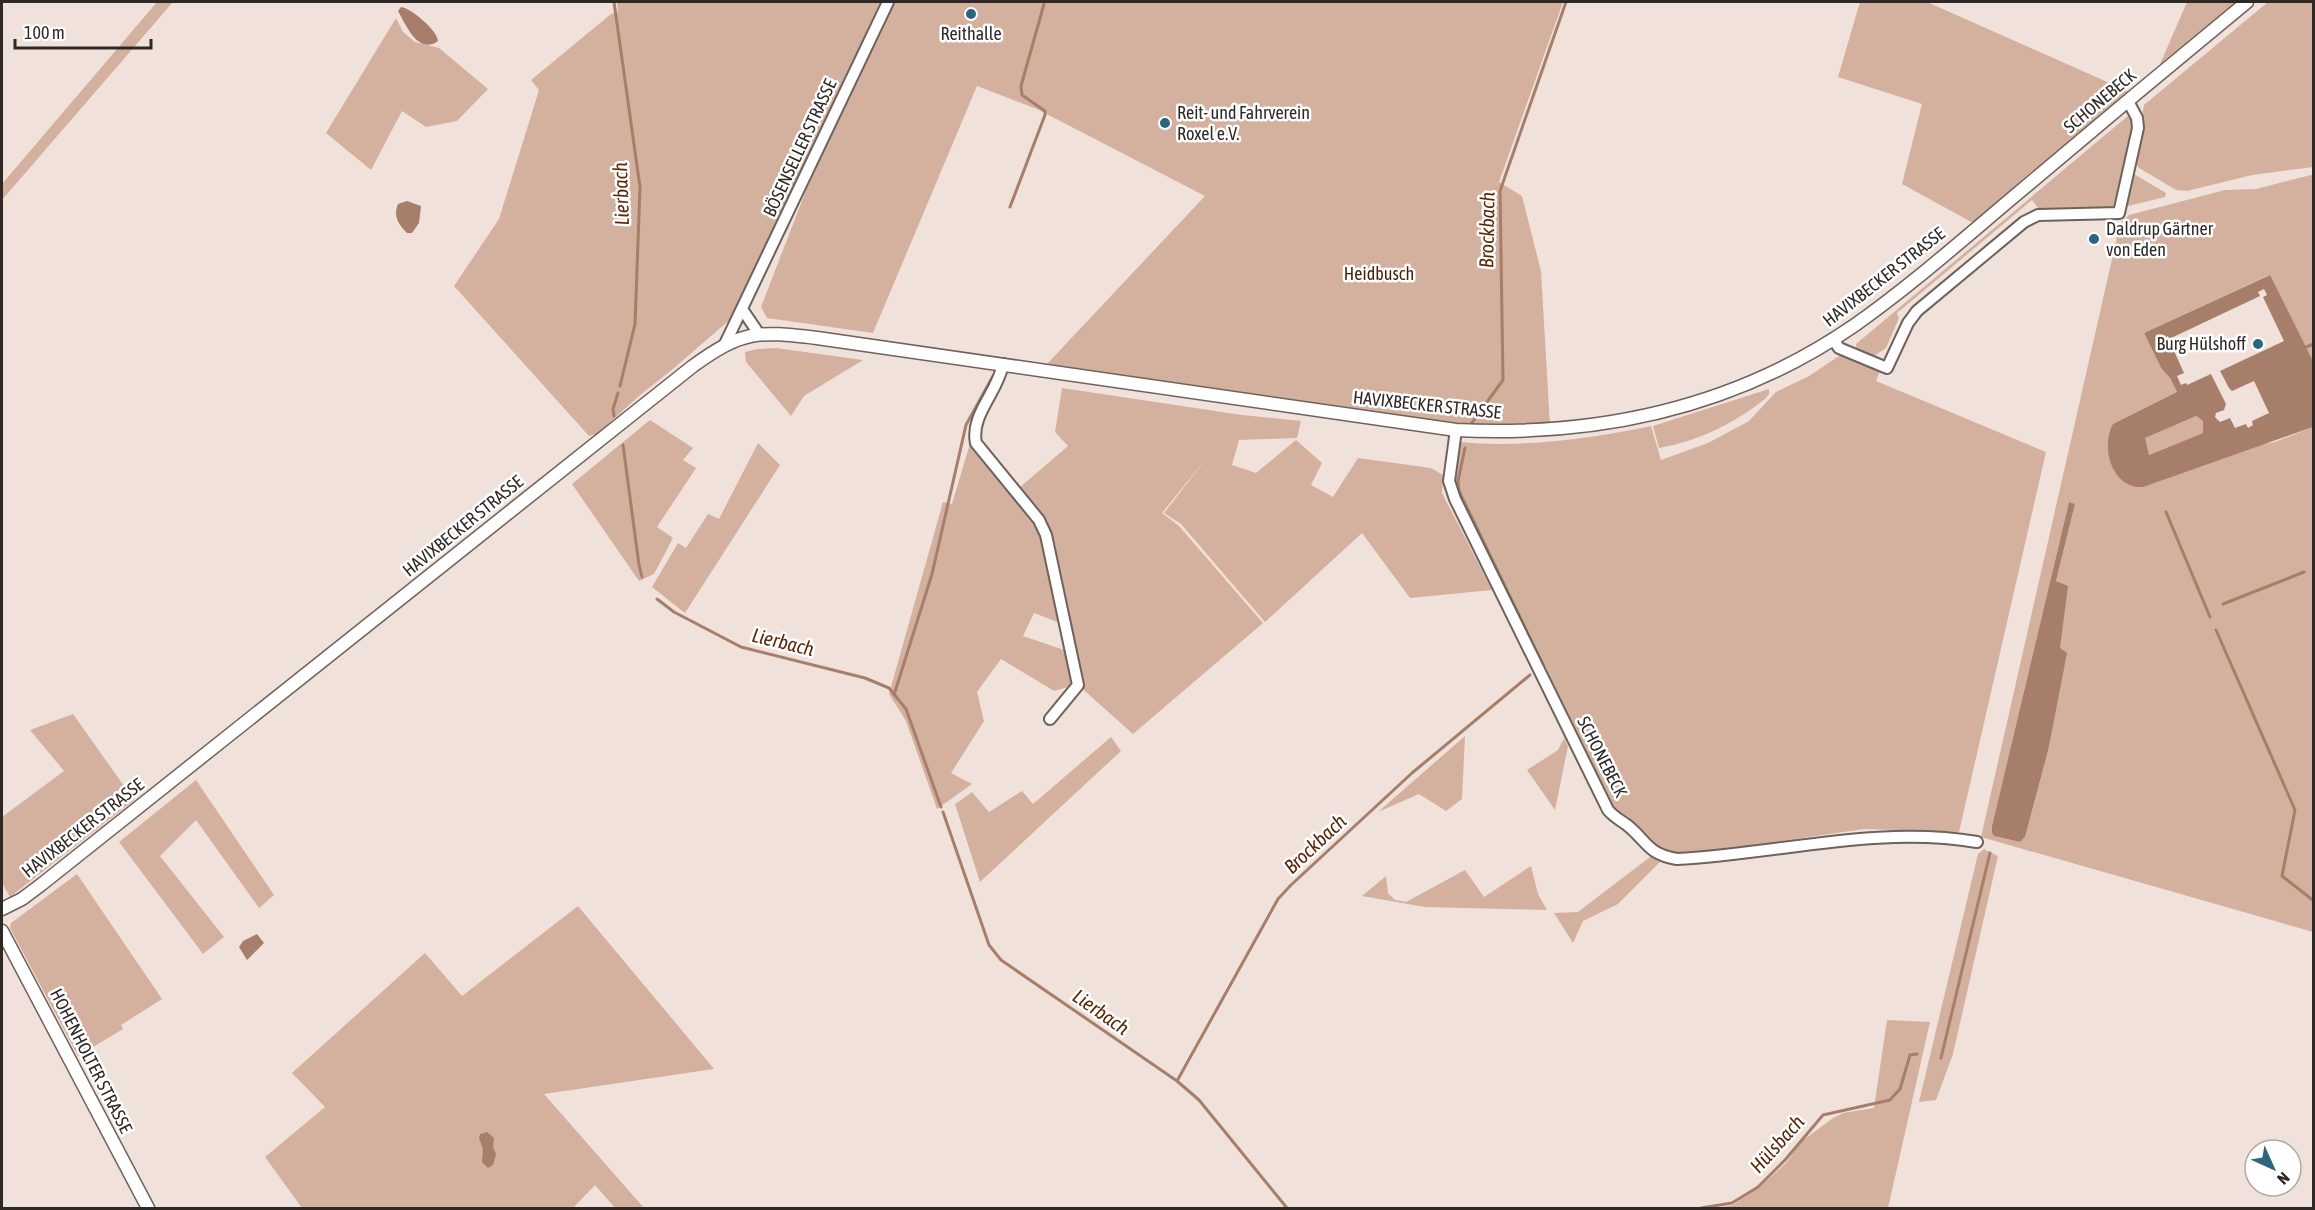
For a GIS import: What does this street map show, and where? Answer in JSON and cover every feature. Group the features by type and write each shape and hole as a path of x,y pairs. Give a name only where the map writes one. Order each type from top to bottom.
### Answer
{"main road":[{"name":"SCHONEBECK","path":"1976,228 2247,2"},
{"name":"HAVIXBECKER STRASSE","path":"2,909 22,899 42,884 683,373 725,344 759,334 817,338 1456,430 1550,430 1585,427 1642,417 1724,393 1776,371 1833,339 1875,311 1976,228"},
{"name":"HOHENHOLTER STRASSE","path":"2,931 148,1209"}],"street":[{"name":"BÖSENSELLER STRASSE","path":"725,344 888,2"},
{"path":"1833,339 1839,348 1887,368 1908,323 1917,311 2024,222 2038,215 2119,213 2138,128 2137,118 2128,101"},
{"path":"742,309 759,334"},
{"path":"1003,364 999,382 979,417 974,431 976,442 1039,520 1046,535 1078,685 1050,719"},
{"name":"SCHONEBECK","path":"1456,430 1449,481 1455,499 1608,810 1653,852 1662,857 1677,859 1867,839 1927,837 1977,842"}],"green space":[{"path":"157,2 173,2 2,200 2,184"},
{"path":"617,2 880,2 785,210 733,317 597,434 589,436 454,286 499,219 539,90 531,80 611,14 618,12"},
{"name":"Heidbusch","path":"893,2 1563,2 1499,182 1522,196 1541,271 1550,426 1456,426 1250,397 1047,364 1205,196 1037,109 977,86 873,333 767,318 761,307 807,188"},
{"path":"1860,2 1927,2 2132,93 1975,224 1902,184 1922,104 1838,77"},
{"path":"2187,2 2239,2 2157,71"},
{"path":"2268,2 2313,2 2313,167 2252,175 2187,191 2176,190 2139,168 2134,160 2144,105"},
{"path":"396,18 403,32 415,42 439,48 488,89 457,121 426,127 402,111 371,170 326,133"},
{"path":"2129,115 2134,118 2115,205 2110,208 2042,213 2032,200 1897,313 1899,318 1886,348 1873,357 1856,351 1856,344"},
{"path":"2134,174 2166,193 2165,197 2128,206 2125,203 2130,176"},
{"path":"2313,176 2313,361 2269,275 2144,333 2161,368 2170,378 2177,392 2113,424 2117,474 2275,442 2313,427 2313,932 1981,837 2120,224 2129,215 2225,190 2256,189","holes":["2069,502 2075,504 2056,581 2067,587 2048,751 2025,837 2020,842 1994,836 1992,826"]},
{"path":"776,348 863,360 804,396 791,416 746,362 745,352"},
{"path":"1842,354 1881,368 1876,381 2046,452 1959,832 1864,829 1678,856 1663,854 1615,814 1549,676 1510,604 1452,481 1459,442 1507,444 1555,441 1651,426 1661,460 1708,443 1749,421 1776,392 1809,376"},
{"path":"1062,388 1242,415 1301,421 1297,438 1239,440 1232,465 1256,473 1296,440 1322,463 1311,485 1333,497 1358,458 1431,468 1443,475 1442,493 1492,590 1410,598 1362,533 1265,622 1181,524 1164,513 1209,455 1162,513 1179,526 1263,623 1133,734 1078,685 1051,533 1043,518 1019,488 1068,446 1055,432"},
{"path":"1769,389 1769,394 1765,399 1728,424 1688,441 1659,448 1653,426"},
{"path":"2196,416 2203,421 2203,433 2149,455 2144,438"},
{"path":"650,420 693,448 683,460 696,468 657,527 673,538 654,574 639,581 572,484"},
{"path":"972,437 1042,536 1060,623 1034,613 1023,636 1067,651 1075,685 1054,691 1001,659 977,692 984,721 951,773 972,784 937,809 906,721 889,694 943,502 952,504"},
{"path":"758,443 780,465 685,613 652,587 678,543 686,548 708,514 719,519"},
{"path":"73,714 134,800 10,897 2,883 2,817 64,771 30,730"},
{"path":"1465,736 1462,799 1446,811 1419,794 1378,812"},
{"path":"1111,737 1121,751 980,882 955,804 972,792 989,812 1022,791 1033,804"},
{"path":"1564,738 1568,746 1555,810 1527,770 1558,750"},
{"path":"196,780 274,895 259,908 196,820 160,856 224,937 203,954 119,842"},
{"path":"1984,849 1998,856 1953,1054 1936,1100 1919,1102 1978,854"},
{"path":"1650,857 1660,862 1618,904 1583,921 1573,943 1554,913 1578,912"},
{"path":"1531,866 1538,894 1547,910 1425,907 1362,896 1386,876 1388,893 1395,900 1406,902 1465,870 1484,897"},
{"path":"77,874 162,999 121,1025 123,1029 78,1056 10,928 11,923"},
{"path":"578,906 714,1069 544,1094 644,1208 615,1208 595,1185 573,1208 302,1208 265,1157 325,1107 292,1073 425,953 462,996"},
{"path":"1887,1020 1930,1022 1888,1208 1718,1208 1733,1205 1760,1187 1786,1163 1802,1141 1833,1118 1843,1113 1874,1108"}],"shaded area":[{"path":"401,7 411,11 423,21 434,32 438,41 431,45 418,41 408,30 398,11"},
{"path":"407,201 421,206 419,223 412,233 404,230 396,216 398,204"},
{"path":"2270,275 2313,361 2313,427 2143,487 2132,486 2123,481 2116,474 2109,455 2109,433 2113,424 2177,392 2170,378 2161,368 2144,333","holes":["2264,289 2267,295 2263,297 2284,341 2220,371 2232,391 2254,381 2269,413 2252,421 2253,425 2248,428 2246,424 2235,428 2230,418 2220,422 2215,417 2216,413 2224,410 2226,404 2211,374 2187,385 2186,383 2181,385 2177,376 2184,373 2170,342 2165,344 2163,339 2168,336 2169,339 2260,296 2258,292","2196,416 2203,421 2203,433 2149,455 2145,438"]},
{"path":"2069,502 2075,504 2056,581 2068,586 2060,648 2067,653 2048,751 2025,837 2020,842 1994,836 1992,826"},
{"path":"257,934 264,943 247,960 239,947 243,941"},
{"path":"487,1132 494,1138 493,1147 496,1154 493,1165 488,1168 482,1162 483,1149 479,1138 480,1134"}],"waterway":[{"name":"Lierbach","path":"614,2 640,187 635,324 620,386"},
{"name":"Brockbach","path":"1471,424 1503,380 1500,191 1566,2"},
{"path":"1010,207 1045,115 1045,111 1022,95 1021,86 1044,4"},
{"path":"2306,347 2314,344"},
{"path":"894,695 932,574 966,425 993,376"},
{"name":"Lierbach","path":"614,416 613,409 618,393"},
{"name":"Lierbach","path":"623,445 642,577"},
{"name":"Brockbach","path":"1465,448 1458,481 1459,491 1543,665"},
{"path":"2166,512 2210,617"},
{"path":"2223,604 2304,572"},
{"name":"Lierbach","path":"657,599 674,612 741,647 865,678 889,688 906,709 941,807"},
{"path":"2216,630 2295,810 2282,876 2314,901"},
{"name":"Brockbach","path":"1177,1081 1278,899 1412,773 1530,675"},
{"name":"Lierbach","path":"943,812 989,945 1001,960 1177,1081 1199,1100 1287,1208"},
{"name":"Hülsbach","path":"1941,1058 1990,853"},
{"name":"Hülsbach","path":"1701,1208 1732,1203 1758,1187 1785,1160 1823,1115 1890,1100 1900,1089 1910,1055 1917,1054"}],"place":[{"name":"Reithalle","path":"971,14"},
{"name":"Reit- und Fahrverein Roxel e.V.","path":"1165,123"},
{"name":"Daldrup Gärtner von Eden","path":"2094,239"},
{"name":"Burg Hülshoff","path":"2258,344"}]}
